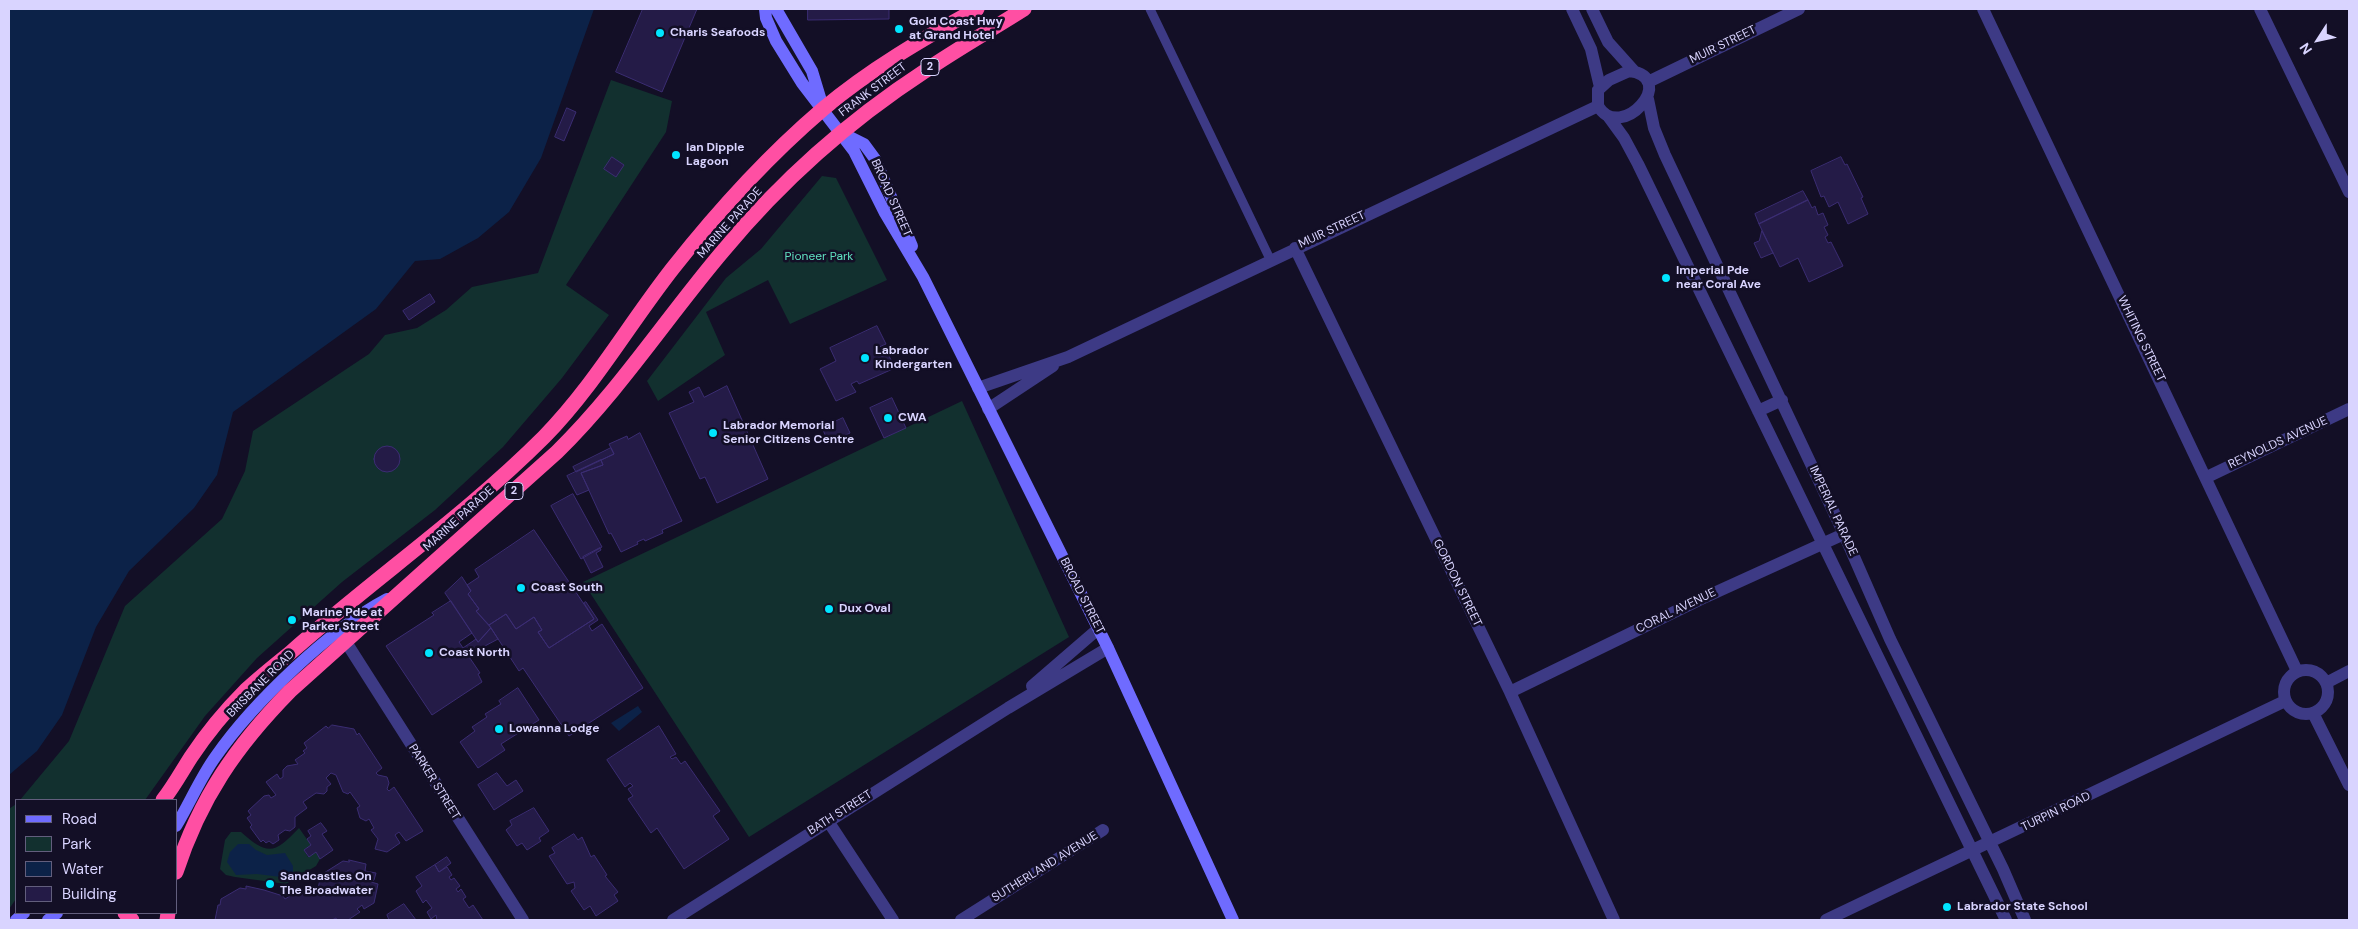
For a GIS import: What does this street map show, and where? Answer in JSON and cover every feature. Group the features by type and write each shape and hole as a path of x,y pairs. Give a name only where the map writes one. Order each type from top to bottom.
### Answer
{"highway":[{"name":"FRANK STREET","path":"824,108 909,48 977,9"},
{"name":"FRANK STREET","path":"841,132 925,70 1024,9"},
{"name":"MARINE PARADE","path":"164,799 208,733 248,688 341,607 436,534 562,418 603,367 671,271 697,239 737,192 824,108"},
{"name":"MARINE PARADE","path":"178,866 185,843 206,799 238,747 290,691 587,423 631,370 723,251 788,181 841,132"}],"street":[{"path":"765,9 766,18 776,41 802,83 824,108"},
{"path":"776,9 812,71 824,108"},
{"path":"1572,9 1591,50 1600,87"},
{"path":"1592,9 1608,42 1634,71 1642,75 1648,82 1650,91 1648,99 1640,107 1618,117 1608,116 1598,106 1596,95 1600,87 1622,73 1634,71"},
{"name":"MUIR STREET","path":"1648,82 1800,9"},
{"name":"WHITING STREET","path":"1983,9 2206,477 2296,671"},
{"path":"2260,9 2349,192"},
{"name":"IMPERIAL PARADE","path":"1648,99 1654,128 1665,155 1782,400 1844,534 1890,640 1990,843 2025,920"},
{"name":"MUIR STREET","path":"978,388 1068,357 1598,106"},
{"name":"BROAD STREET","path":"824,108 841,132 864,144 875,159 892,196 923,276 1108,648 1233,920"},
{"name":"IMPERIAL PARADE","path":"1608,116 1624,138 1638,164 2006,920"},
{"name":"GORDON STREET","path":"1295,248 1510,692 1614,920"},
{"name":"MUIR STREET","path":"988,409 1068,357"},
{"path":"1758,411 1782,400"},
{"name":"REYNOLDS AVENUE","path":"2206,477 2349,410"},
{"name":"CORAL AVENUE","path":"1510,692 1701,599 1844,534"},
{"name":"BRISBANE ROAD","path":"178,823 215,758 257,706 313,653 358,616 398,594"},
{"name":"BATH STREET","path":"1008,708 1098,629"},
{"name":"PARKER STREET","path":"346,642 523,920"},
{"name":"BATH STREET","path":"673,920 1008,708 1108,648"},
{"path":"2296,671 2314,671 2326,682 2328,695 2326,701 2323,706 2313,713 2296,712 2285,701 2284,687 2286,680 2296,671"},
{"path":"2326,682 2349,671"},
{"name":"TURPIN ROAD","path":"1826,920 2285,701"},
{"path":"2313,713 2349,785"},
{"path":"828,821 893,920"},
{"name":"SUTHERLAND AVENUE","path":"961,920 1103,830"}],"lane":[{"path":"1150,9 1270,260"}],"green space":[{"path":"611,80 672,101 666,132 566,285 609,315 562,378 503,447 435,510 342,582 257,658 205,716 146,799 21,799 69,741 125,606 222,519 245,471 253,431 369,354 385,335 417,328 446,310 472,287 538,273"},
{"name":"Pioneer Park","path":"822,176 836,178 887,280 790,324 768,280 706,312 725,355 658,401 647,381 726,278 761,249"},
{"name":"Dux Oval","path":"962,401 1069,637 749,837 583,582"},
{"path":"15,805 15,900 9,909 9,809"},
{"path":"299,828 311,845 304,850 308,857 316,852 320,859 316,866 286,884 226,875 220,869 225,840 231,832 241,832 258,845 272,849 284,843"}],"water":[{"path":"9,9 594,9 541,158 509,212 478,238 440,259 415,261 376,309 233,412 217,475 194,508 129,571 96,627 62,715 37,751 9,775"},
{"path":"638,706 642,712 619,731 611,723"},
{"path":"238,844 249,844 267,855 285,853 293,866 293,872 281,877 257,874 236,875 227,862 230,852"}],"building":[{"name":"Charis Seafoods","path":"643,9 697,9 662,92 616,72"},
{"path":"808,9 889,9 889,19 808,20"},
{"path":"567,108 576,112 564,141 555,137"},
{"path":"612,157 624,165 616,177 604,169"},
{"path":"1841,157 1845,165 1847,164 1863,197 1861,198 1868,214 1848,224 1838,202 1829,207 1824,196 1821,197 1811,171"},
{"path":"1803,191 1808,200 1759,224 1755,214"},
{"path":"1808,200 1812,208 1815,206 1818,215 1823,213 1828,225 1824,227 1828,235 1825,237 1828,243 1831,242 1843,266 1809,282 1798,258 1780,267 1759,224"},
{"path":"1762,231 1773,253 1761,258 1754,243 1759,241"},
{"path":"430,294 435,302 409,320 403,311"},
{"path":"877,326 886,344 877,348 882,357 888,354 895,368 859,384 857,381 851,384 856,392 836,401 820,369 836,361 830,348"},
{"name":"Labrador Memorial Senior Citizens Centre","path":"727,386 768,479 717,503 705,477 700,479 669,413 694,402 689,392 699,387 704,397"},
{"name":"CWA","path":"892,398 906,428 884,438 870,408"},
{"path":"843,418 850,433 829,443 822,428"},
{"path":"640,433 682,521 662,530 663,533 645,541 644,539 637,542 638,544 621,552 611,533 609,534 581,473 603,465 601,460 614,454 609,444 627,436 628,439"},
{"path":"387,446 396,450 400,459 396,468 387,472 378,468 374,459 378,450"},
{"path":"611,448 614,454 576,472 573,467"},
{"path":"601,460 603,465 581,473 589,490 577,495 567,476"},
{"path":"573,494 602,547 581,559 551,506"},
{"name":"Coast South","path":"534,530 594,619 549,648 538,632 542,630 534,617 516,629 506,614 489,625 476,611 479,609 468,594 471,591 467,585 479,577 475,570"},
{"path":"600,548 601,550 596,553 603,567 591,573 583,557"},
{"path":"462,577 471,591 468,594 479,609 476,611 491,628 478,642 445,593"},
{"name":"Coast North","path":"451,601 472,633 459,642 480,673 478,674 482,682 432,715 386,646 434,615 432,613"},
{"path":"586,602 598,620 589,626 592,631 602,624 643,688 569,736 523,668 519,671 489,625 506,614 516,629 534,617 542,630 538,632 549,648 594,619 584,603"},
{"path":"491,628 498,639 483,647 470,658 463,648 476,639 478,642"},
{"name":"Lowanna Lodge","path":"518,688 539,720 501,744 505,750 478,768 460,742 475,731 472,727 487,717 485,714 501,704 499,701"},
{"path":"332,725 354,729 357,735 359,733 382,768 376,773 387,777 389,783 387,789 389,791 394,787 423,831 406,841 399,832 395,835 400,843 387,852 375,849 378,839 371,830 374,828 369,819 366,821 360,818 357,808 360,806 350,792 348,794 343,792 336,775 331,773 326,778 331,784 327,787 327,791 324,794 316,793 303,802 307,808 295,817 295,827 290,831 285,830 278,835 279,840 273,844 269,841 266,843 263,840 261,842 250,827 252,825 247,818 251,815 248,811 264,796 269,795 271,798 276,795 266,782 277,774 280,779 283,777 283,770 287,766 298,764 295,760 305,753 303,751 307,748 304,743 326,726 328,728"},
{"path":"659,726 676,754 670,757 672,759 676,757 681,764 685,761 720,811 713,816 729,839 684,869 657,828 651,833 628,799 633,796 628,789 633,786 630,783 625,787 607,760"},
{"path":"497,773 507,786 516,780 523,791 494,810 478,785"},
{"path":"534,808 549,831 539,838 541,841 527,850 522,843 517,846 506,830 512,825 510,821"},
{"path":"321,823 327,831 322,834 333,850 320,859 316,852 309,857 304,850 311,845 307,839 311,836 308,831"},
{"path":"574,834 578,840 582,837 591,857 594,855 607,875 605,876 618,892 614,895 618,901 596,916 590,906 584,910 571,891 575,888 574,882 567,884 549,856 555,853 552,848"},
{"path":"447,857 451,863 439,872 435,865"},
{"path":"349,860 366,864 365,871 376,873 374,880 371,882 378,884 374,903 364,909 362,905 357,909 360,912 348,920 337,920 336,918 332,920 215,920 221,899 240,888 246,889 246,886 264,890 283,896 285,899 290,896 288,893 297,886 300,890 317,894 320,879 323,879 324,873 343,861 349,862"},
{"path":"435,865 439,872 447,867 452,875 449,877 451,880 454,878 460,886 456,889 458,892 461,889 466,897 463,899 469,908 473,905 483,920 437,920 436,915 431,919 427,912 432,908 426,900 423,903 416,891 422,886 416,877"},
{"path":"404,904 416,920 389,920 387,915"}],"place":[{"name":"Gold Coast Hwy at Grand Hotel","path":"899,29"},
{"name":"Charis Seafoods","path":"660,33"},
{"name":"Ian Dipple Lagoon","path":"676,155"},
{"name":"Imperial Pde near Coral Ave","path":"1666,278"},
{"name":"Labrador Kindergarten","path":"865,358"},
{"name":"CWA","path":"888,418"},
{"name":"Labrador Memorial Senior Citizens Centre","path":"713,433"},
{"name":"Coast South","path":"521,588"},
{"name":"Dux Oval","path":"829,609"},
{"name":"Marine Pde at Parker Street","path":"292,620"},
{"name":"Coast North","path":"429,653"},
{"name":"Lowanna Lodge","path":"499,729"},
{"name":"Sandcastles On The Broadwater","path":"270,884"},
{"name":"Labrador State School","path":"1947,907"}]}
